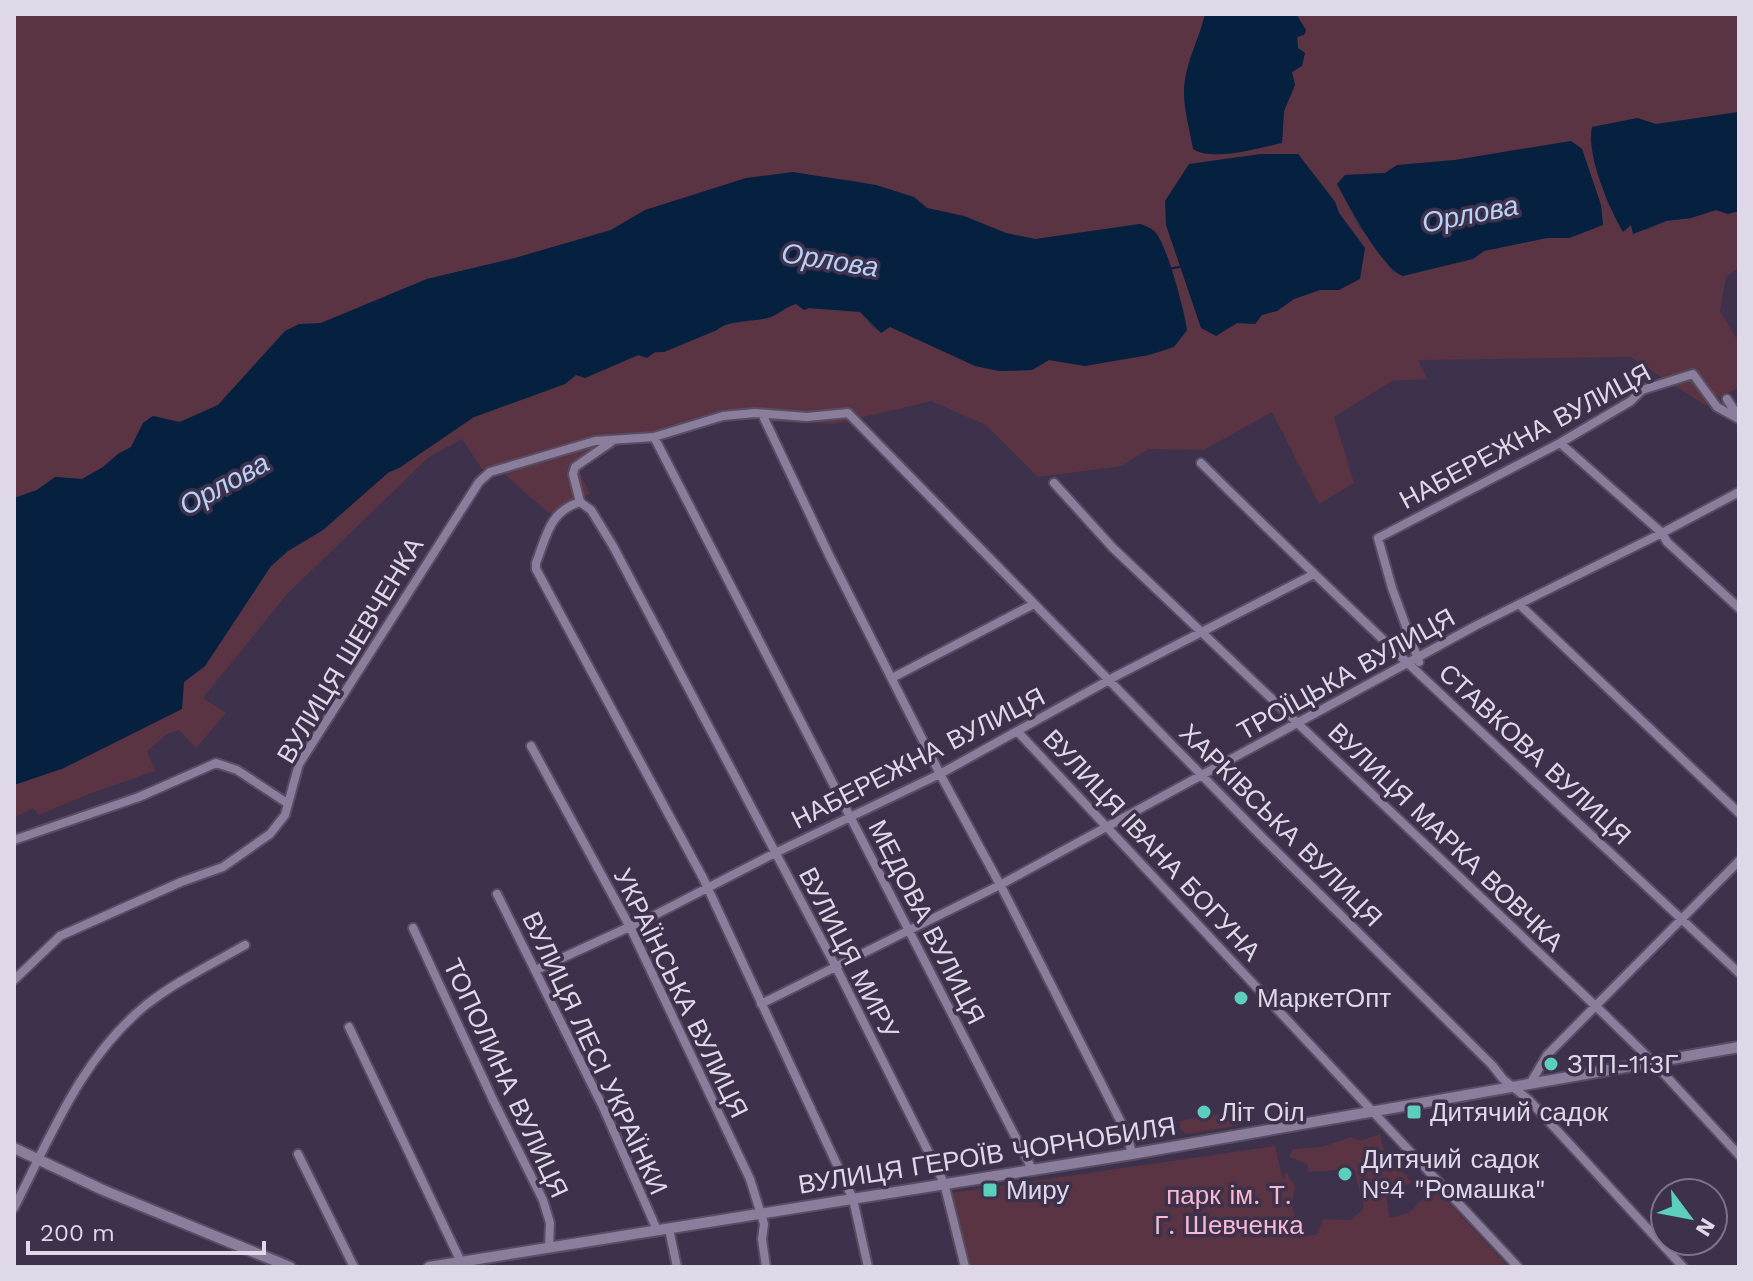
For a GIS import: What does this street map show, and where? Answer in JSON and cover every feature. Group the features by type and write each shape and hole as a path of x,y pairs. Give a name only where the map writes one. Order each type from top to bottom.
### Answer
{"street":[{"name":"НАБЕРЕЖНА ВУЛИЦЯ","path":"1419,658 1392,588 1378,538 1560,443 1631,401 1642,390 1693,374 1717,407 1739,418"},
{"path":"1727,399 1739,418"},
{"name":"ХАРКІВСЬКА ВУЛИЦЯ","path":"762,414 807,417 848,413 1204,774 1263,838 1588,1163 1683,1267"},
{"path":"868,1267 853,1199 708,889 601,685 540,578 536,563 557,513 580,502 573,474 575,467 590,454 619,438 654,437 723,416 762,414 940,774 1127,1134 1132,1154"},
{"name":"МЕДОВА ВУЛИЦЯ","path":"654,437 1032,1169"},
{"name":"ВУЛИЦЯ ШЕВЧЕНКА","path":"14,980 60,936 181,882 223,867 279,826 299,764 479,482 490,472 501,468 595,441 619,438"},
{"path":"1560,443 1662,533 1667,542 1739,608"},
{"name":"СТАВКОВА ВУЛИЦЯ","path":"1201,463 1407,664 1739,973"},
{"name":"ВУЛИЦЯ МАРКА ВОВЧКА","path":"1054,483 1113,548 1653,1062 1739,1155"},
{"name":"ТРОЇЦЬКА ВУЛИЦЯ","path":"761,1004 1000,885 1407,664 1739,492"},
{"name":"ВУЛИЦЯ МИРУ","path":"580,502 591,510 613,546 836,967 944,1183 965,1267"},
{"name":"НАБЕРЕЖНА ВУЛИЦЯ","path":"536,970 940,774 1109,680 1314,574"},
{"path":"892,678 1034,604"},
{"path":"1520,605 1739,813"},
{"path":"1419,658 1421,675"},
{"name":"ВУЛИЦЯ ІВАНА БОГУНА","path":"1018,732 1518,1267"},
{"name":"УКРАЇНСЬКА ВУЛИЦЯ","path":"531,746 630,927 750,1179 762,1215 766,1267"},
{"path":"14,840 139,797 216,763 237,770 287,803"},
{"path":"1530,1084 1547,1055 1739,861"},
{"name":"ВУЛИЦЯ ЛЕСІ УКРАЇНКИ","path":"497,894 602,1105 657,1230"},
{"name":"ТОПОЛИНА ВУЛИЦЯ","path":"413,928 543,1200 550,1223 549,1248"},
{"path":"14,1208 84,1072 126,1022 148,1003 245,945"},
{"path":"349,1027 461,1262"},
{"name":"ВУЛИЦЯ ГЕРОЇВ ЧОРНОБИЛЯ","path":"429,1267 461,1262 474,1264 549,1248 1132,1154 1739,1047"},
{"path":"14,1148 156,1213 290,1267"},
{"path":"298,1154 354,1267"},
{"name":"ВУЛИЦЯ ЛЕСІ УКРАЇНКИ","path":"669,1229 677,1267"}],"green space":[{"path":"22,14 1205,14 1199,41 1189,59 1282,143 1284,111 1295,85 1291,72 1298,48 1296,14 1739,14 1739,112 1655,124 1638,118 1590,139 1608,205 1631,224 1633,234 1666,221 1691,218 1716,210 1728,214 1739,211 1739,267 1726,277 1720,311 1739,343 1739,387 1705,405 1630,357 1418,360 1427,379 1392,381 1334,417 1354,483 1319,504 1272,412 1204,450 1148,449 1122,466 1038,477 986,425 931,401 835,424 776,422 749,417 619,445 579,470 590,494 550,514 503,473 482,469 462,439 429,457 287,594 203,698 226,713 196,748 179,730 167,734 147,751 155,771 39,815 33,808 14,818 14,785 64,768 205,666 271,566 288,551 323,530 389,472 474,417 565,384 576,375 585,378 639,355 664,352 723,325 770,318 782,308 797,303 809,308 860,311 875,330 890,327 999,371 1032,370 1049,360 1085,366 1174,347 1187,330 1161,242 1157,234 1140,224 1035,239 1006,233 964,216 927,208 914,197 842,179 685,199 645,210 611,230 427,279 321,323 285,331 218,405 179,422 153,416 143,423 131,447 103,467 82,479 55,477 37,490 14,498 14,17","holes":["1571,141 1582,149 1601,205 1603,225 1569,238 1547,238 1484,251 1473,259 1393,273 1359,227 1337,184 1345,175 1385,173 1398,165 1455,160","1261,154 1298,154 1335,201 1339,213 1365,248 1339,290 1320,290 1294,299 1277,311 1262,315 1255,324 1237,323 1189,164"]},
{"path":"1234,1104 1243,1110 1244,1115 1241,1123 1235,1126 1186,1134 1180,1129 1180,1121 1234,1111"},
{"name":"парк ім. Т. Г. Шевченка","path":"1380,1134 1384,1151 1412,1183 1386,1191 1389,1218 1409,1213 1434,1187 1509,1267 970,1267 951,1193 1275,1146 1283,1180 1286,1171 1295,1187 1292,1203 1299,1238 1317,1234 1323,1219 1351,1220 1364,1208 1354,1169 1309,1172 1307,1164 1289,1157 1293,1149 1322,1147 1351,1137 1360,1141"}],"water":[{"path":"1205,14 1296,14 1306,30 1304,35 1297,37 1298,48 1305,53 1302,66 1292,72 1295,85 1284,111 1282,143 1224,154 1202,153 1193,149 1184,93 1189,63"},
{"path":"1739,112 1739,211 1728,214 1716,210 1691,218 1666,221 1633,234 1631,225 1623,232 1605,196 1595,166 1592,127 1637,118 1656,124"},
{"path":"1571,141 1582,149 1601,205 1603,225 1569,238 1547,238 1484,251 1473,259 1403,276 1376,250 1337,184 1345,175 1385,173 1397,165 1455,160"},
{"path":"1261,154 1298,154 1365,248 1360,279 1339,290 1320,290 1294,299 1277,311 1262,315 1255,324 1237,323 1216,336 1201,328 1166,225 1165,201 1189,164"},
{"path":"793,172 876,185 914,197 927,208 964,216 1006,233 1035,239 1140,224 1147,226 1161,241 1179,294 1187,330 1174,347 1149,355 1085,366 1049,360 1032,370 999,371 975,366 890,327 881,333 860,312 804,310 796,304 771,317 722,326 647,358 638,355 585,378 576,375 565,384 474,417 389,472 323,530 288,551 271,566 205,666 184,682 182,709 64,768 14,785 14,498 37,490 55,477 82,479 103,467 131,447 143,423 153,416 180,422 218,405 285,331 299,324 321,323 427,279 611,230 645,210 746,178"}],"waterway":[{"name":"Орлова","path":"1167,269 1180,267"}],"place":[{"name":"МаркетОпт","path":"1241,998"},
{"name":"ЗТП-113Г","path":"1551,1064"},
{"name":"Літ Оіл","path":"1204,1112"},
{"name":"Дитячий садок","path":"1414,1112"},
{"name":"Дитячий садок №4 \"Ромашка\"","path":"1345,1174"},
{"name":"Миру","path":"990,1190"}]}
